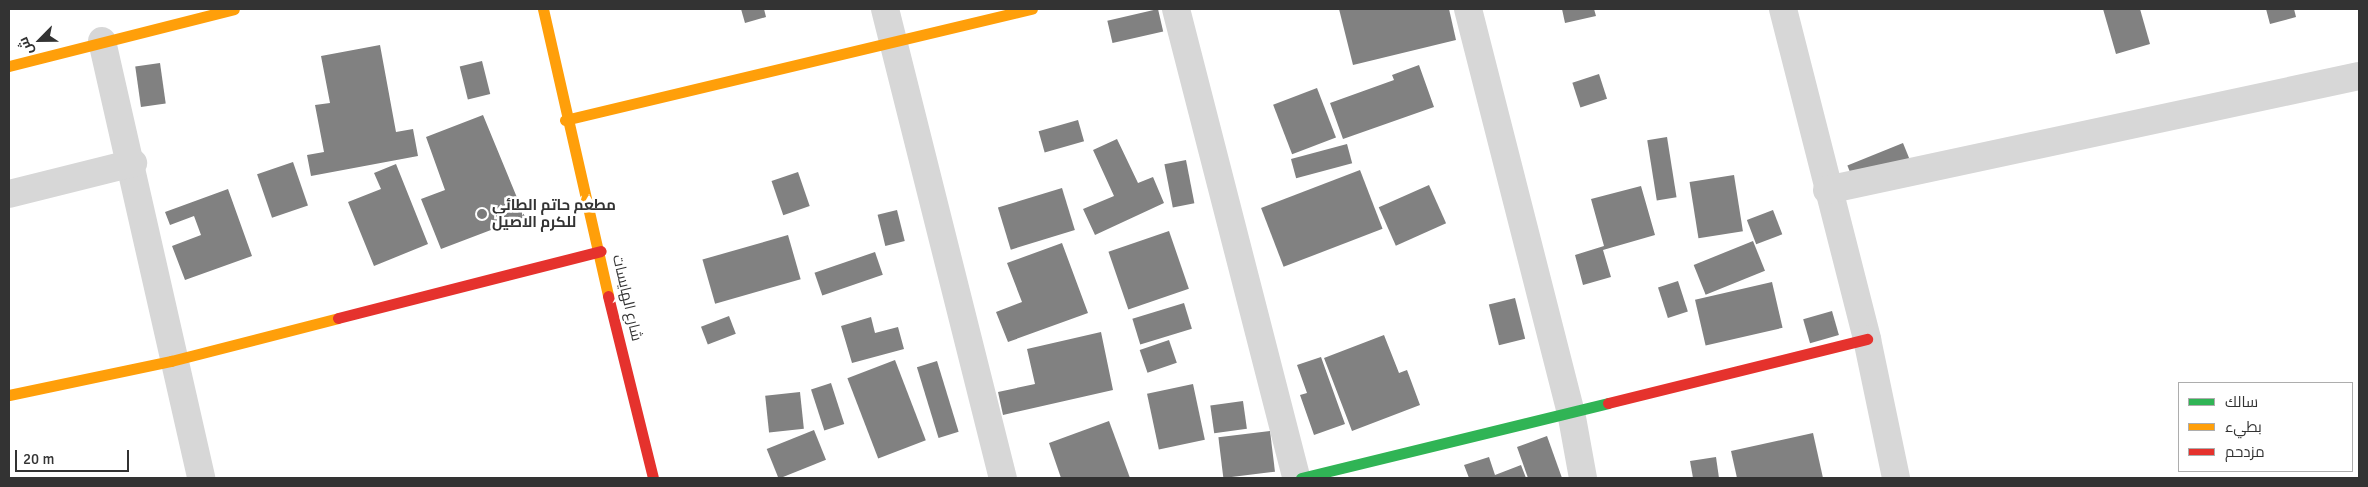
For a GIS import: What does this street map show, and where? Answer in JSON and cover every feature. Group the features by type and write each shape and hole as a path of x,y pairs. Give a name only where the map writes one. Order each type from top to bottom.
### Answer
{"street":[{"name":"شارع الهايسات","path":"543,9 565,120 601,252 654,478"},
{"path":"884,9 1003,478"},
{"path":"565,120 1032,9"},
{"path":"1176,9 1296,478"},
{"path":"1468,9 1571,412 1583,478"},
{"path":"1783,9 1826,190 1868,339 1896,478"},
{"path":"9,66 220,10"},
{"path":"102,41 133,163 171,361 201,478"},
{"path":"1826,190 2359,76"},
{"path":"9,194 133,163"},
{"path":"9,395 171,361 601,252"},
{"path":"1301,478 1868,339"}],"building":[{"path":"741,9 764,9 766,17 745,23"},
{"path":"1158,9 1163,31 1113,43 1107,21"},
{"path":"1339,9 1449,9 1456,40 1353,65"},
{"path":"1562,9 1594,9 1596,16 1565,23"},
{"path":"2103,9 2140,9 2150,44 2116,54"},
{"path":"2266,9 2294,9 2296,17 2270,24"},
{"path":"380,45 396,132 413,129 418,156 311,176 307,155 324,152 315,105 330,103 321,56"},
{"path":"482,61 490,94 468,100 460,67"},
{"path":"160,63 166,104 141,107 135,66"},
{"path":"1419,65 1434,107 1343,139 1330,103 1394,80 1392,75"},
{"path":"1599,74 1607,99 1580,107 1572,83"},
{"path":"1317,88 1336,137 1292,154 1273,105"},
{"path":"483,115 525,217 441,249 421,199 445,190 426,137"},
{"path":"1078,120 1084,141 1045,152 1039,131"},
{"path":"1667,137 1677,197 1657,200 1647,140"},
{"path":"1117,139 1138,183 1153,177 1164,203 1095,235 1083,209 1114,196 1093,150"},
{"path":"1903,143 1912,165 1856,188 1847,165"},
{"path":"1347,144 1352,163 1296,178 1291,159"},
{"path":"1186,160 1194,203 1173,207 1164,164"},
{"path":"293,162 308,205 272,218 257,174"},
{"path":"396,164 428,244 374,266 348,202 381,189 374,173"},
{"path":"1360,170 1383,229 1284,267 1261,208"},
{"path":"798,172 810,206 783,215 772,181"},
{"path":"1734,175 1743,231 1698,238 1690,182"},
{"path":"1429,185 1446,223 1396,246 1379,207"},
{"path":"1641,186 1655,235 1603,250 1611,277 1583,285 1575,255 1604,246 1591,199"},
{"path":"1062,188 1075,230 1011,250 998,208"},
{"path":"228,189 252,256 185,280 172,246 201,235 194,216 170,225 165,212"},
{"path":"897,210 905,241 885,246 878,215"},
{"path":"1773,210 1782,234 1756,244 1747,220"},
{"path":"1169,231 1189,289 1128,310 1108,252"},
{"path":"788,235 801,279 715,304 702,260"},
{"path":"1753,241 1765,271 1706,295 1694,265"},
{"path":"1062,243 1088,313 1008,342 996,312 1022,302 1007,263"},
{"path":"875,252 883,275 822,296 814,273"},
{"path":"1678,281 1688,311 1668,318 1658,287"},
{"path":"1772,282 1783,328 1706,346 1695,300"},
{"path":"1515,298 1525,339 1499,345 1489,305"},
{"path":"1184,303 1192,329 1140,345 1132,319"},
{"path":"1832,311 1839,335 1810,343 1803,319"},
{"path":"729,316 736,334 708,344 701,327"},
{"path":"871,317 875,333 898,327 904,349 852,363 841,326"},
{"path":"1101,332 1113,390 1003,415 998,392 1035,384 1027,349"},
{"path":"1384,335 1399,373 1407,370 1420,405 1352,431 1324,358"},
{"path":"1169,340 1177,363 1148,373 1140,350"},
{"path":"1321,357 1345,424 1314,435 1300,395 1307,393 1297,365"},
{"path":"895,360 926,440 878,459 847,378"},
{"path":"937,361 959,432 939,438 917,367"},
{"path":"831,383 844,424 824,430 811,389"},
{"path":"1193,384 1205,440 1159,450 1147,394"},
{"path":"800,392 804,429 769,432 765,396"},
{"path":"1243,401 1247,429 1214,433 1210,406"},
{"path":"1109,421 1130,478 1061,478 1049,443"},
{"path":"814,430 826,460 778,478 767,449"},
{"path":"1270,431 1275,472 1223,478 1218,437"},
{"path":"1813,433 1823,478 1737,478 1731,451"},
{"path":"1547,436 1562,478 1528,478 1517,447"},
{"path":"1489,457 1495,475 1521,465 1526,478 1469,478 1464,465"},
{"path":"1716,457 1719,478 1693,478 1690,461"}],"traffic: fast":[{"path":"1301,478 1608,403"}],"traffic: slow":[{"path":"9,66 234,9"},
{"path":"543,9 608,296"},
{"path":"565,120 1032,9"},
{"path":"9,395 171,361 338,318"}],"traffic: jam":[{"path":"338,318 601,251"},
{"path":"608,296 653,478"},
{"path":"1608,403 1867,339"}],"place":[{"name":"مطعم حاتم الطائي للكرم الاصيل","path":"482,214"}]}
